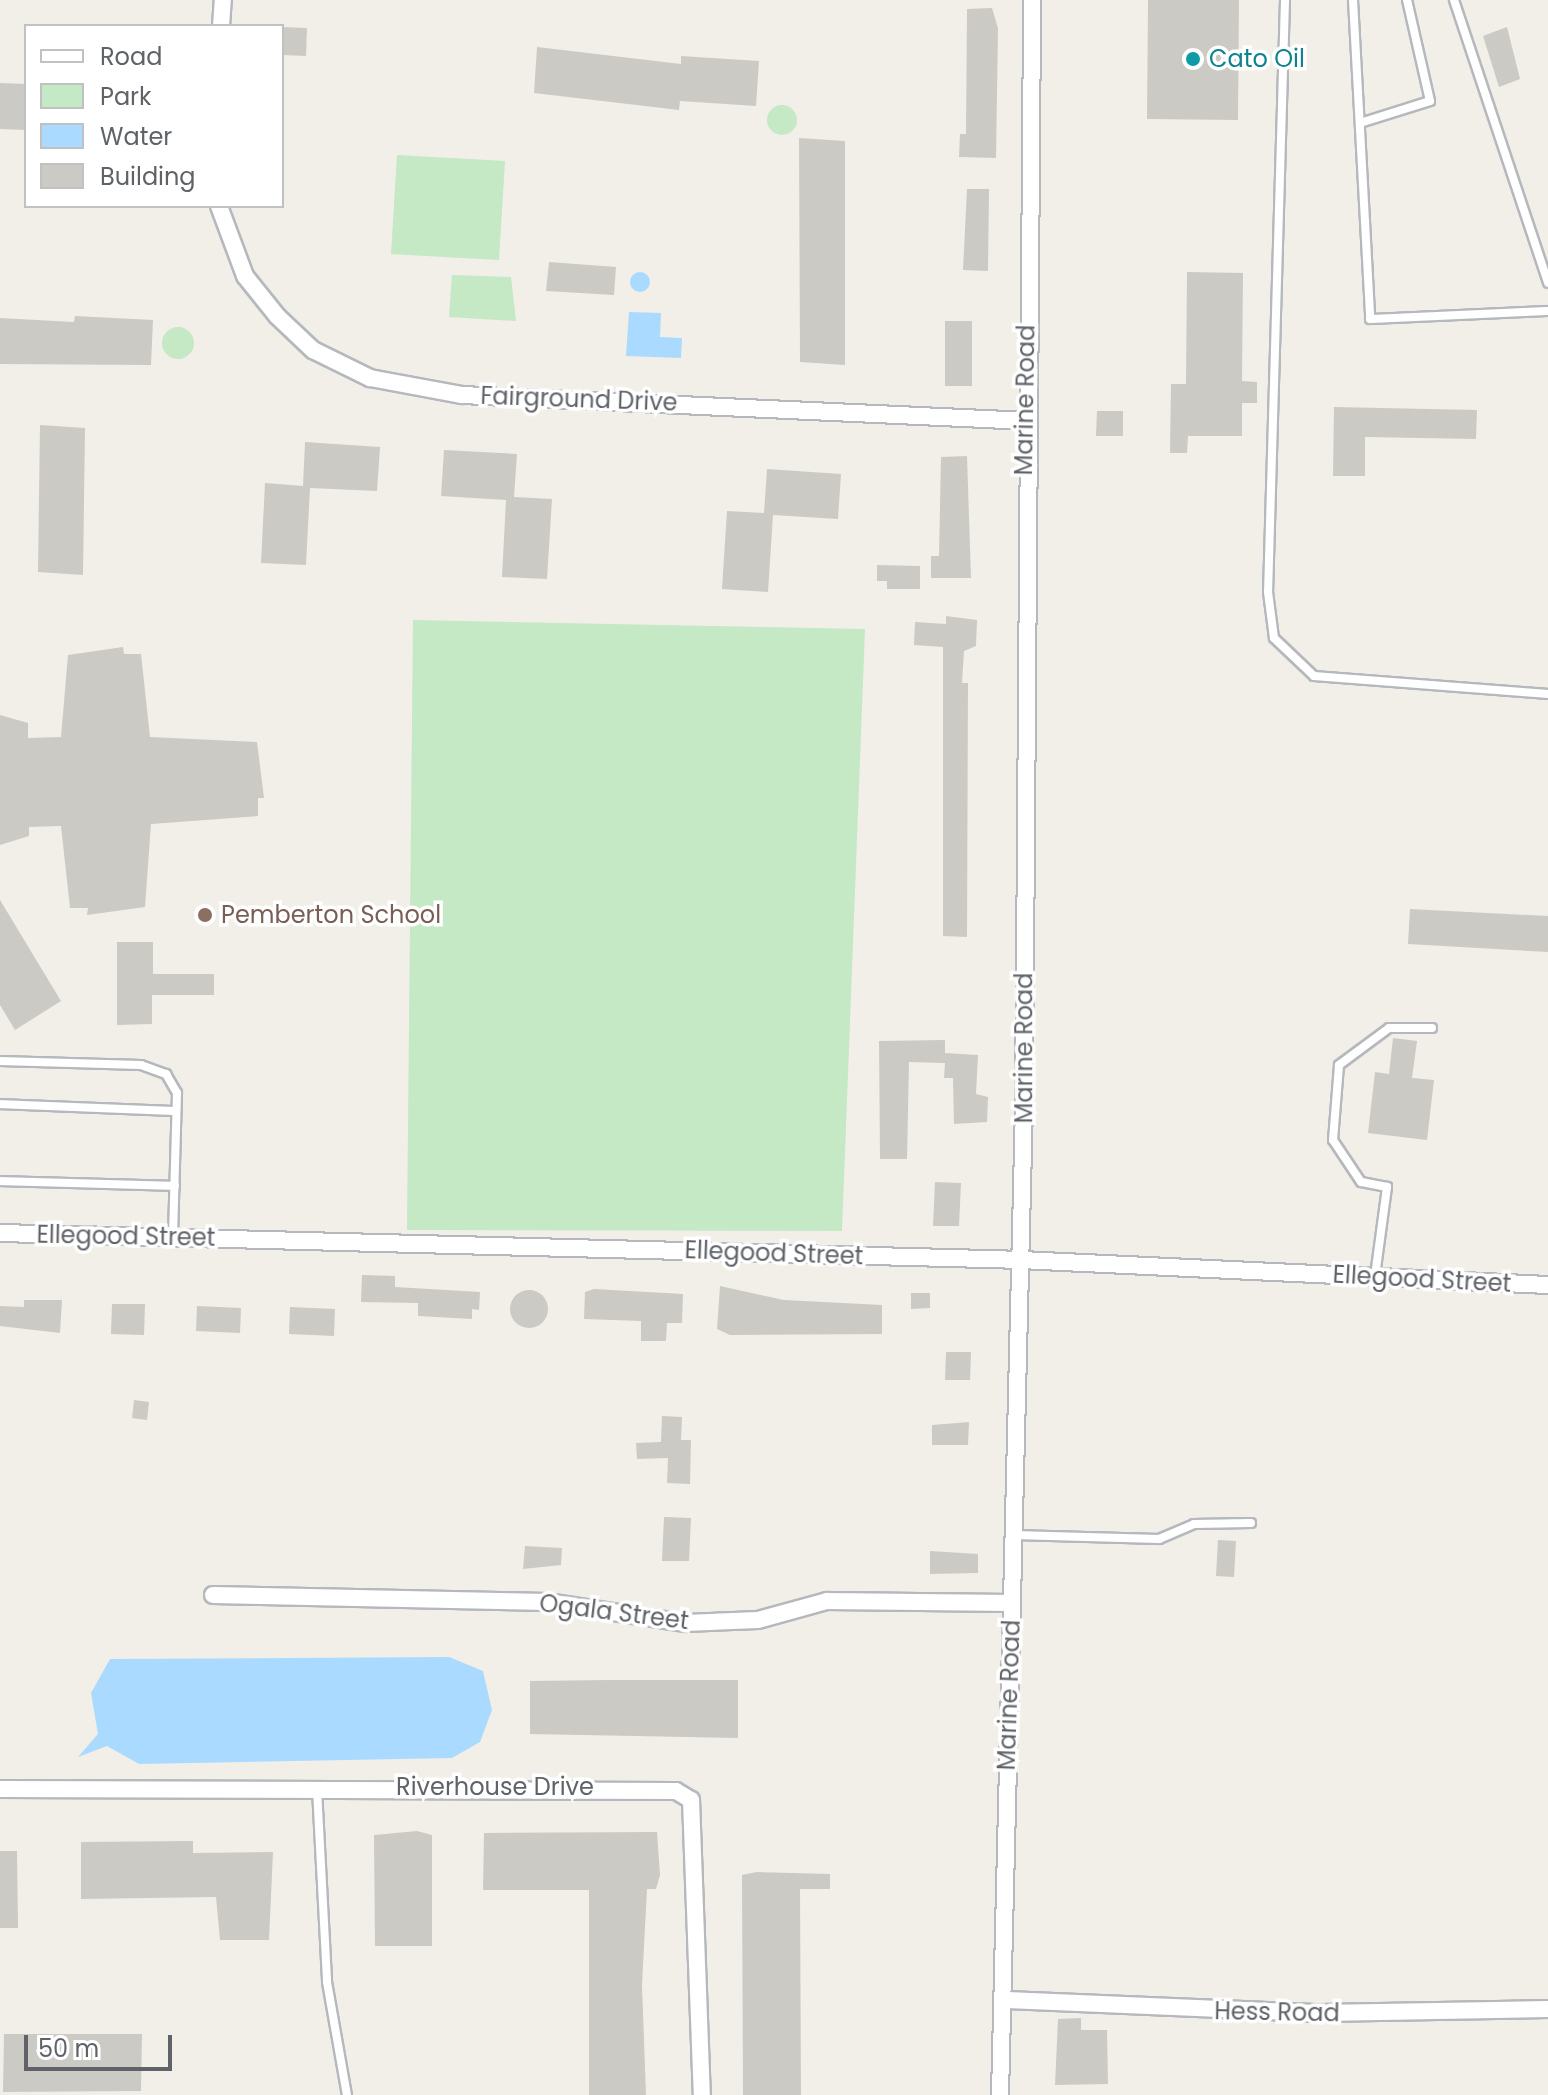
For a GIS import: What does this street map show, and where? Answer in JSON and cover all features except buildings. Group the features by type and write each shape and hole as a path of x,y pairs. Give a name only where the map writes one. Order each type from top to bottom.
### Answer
{"street":[{"path":"221,24 223,0"},
{"name":"Marine Road","path":"1000,2095 1007,2000 1013,1535 1021,1260 1032,0"},
{"name":"Fairground Drive","path":"220,208 245,276 277,316 313,350 370,378 462,395 1028,421"},
{"name":"Ellegood Street","path":"0,1233 1021,1260 1548,1285"},
{"name":"Ogala Street","path":"213,1595 547,1602 685,1623 758,1620 827,1601 1012,1603"},
{"name":"Riverhouse Drive","path":"0,1789 662,1787 691,1800 702,2095"},
{"name":"Hess Road","path":"1007,2000 1321,2013 1548,2009"}],"lane":[{"path":"1285,0 1268,592 1274,638 1314,676 1548,694"},
{"path":"1353,0 1370,319 1548,311"},
{"path":"1360,123 1430,101 1407,0"},
{"path":"1454,0 1548,283"},
{"path":"1375,1276 1387,1187 1361,1182 1333,1140 1339,1065 1354,1046 1389,1028 1432,1028"},
{"path":"0,1061 155,1068 173,1083 176,1111 173,1237"},
{"path":"0,1104 176,1111"},
{"path":"0,1181 175,1186"},
{"path":"1013,1535 1112,1541 1159,1539 1194,1524 1251,1523"},
{"path":"317,1788 327,1982 347,2095"}],"green space":[{"path":"782,105 793,109 797,120 793,131 782,135 771,131 767,120 771,109"},
{"path":"397,155 505,161 499,260 391,254"},
{"path":"452,275 511,277 516,321 449,317"},
{"path":"178,327 189,332 194,343 189,354 178,359 167,354 162,343 167,332"},
{"path":"413,620 865,629 842,1231 407,1230"}],"water":[{"path":"640,272 647,275 650,282 647,289 640,292 633,289 630,282 633,275"},
{"path":"629,312 661,313 660,337 682,338 681,358 626,356"},
{"path":"449,1657 483,1671 492,1710 480,1742 452,1758 139,1764 107,1746 78,1757 98,1734 91,1693 110,1659"}],"place":[{"name":"Cato Oil","path":"1193,59"},
{"name":"Pemberton School","path":"205,915"}]}
